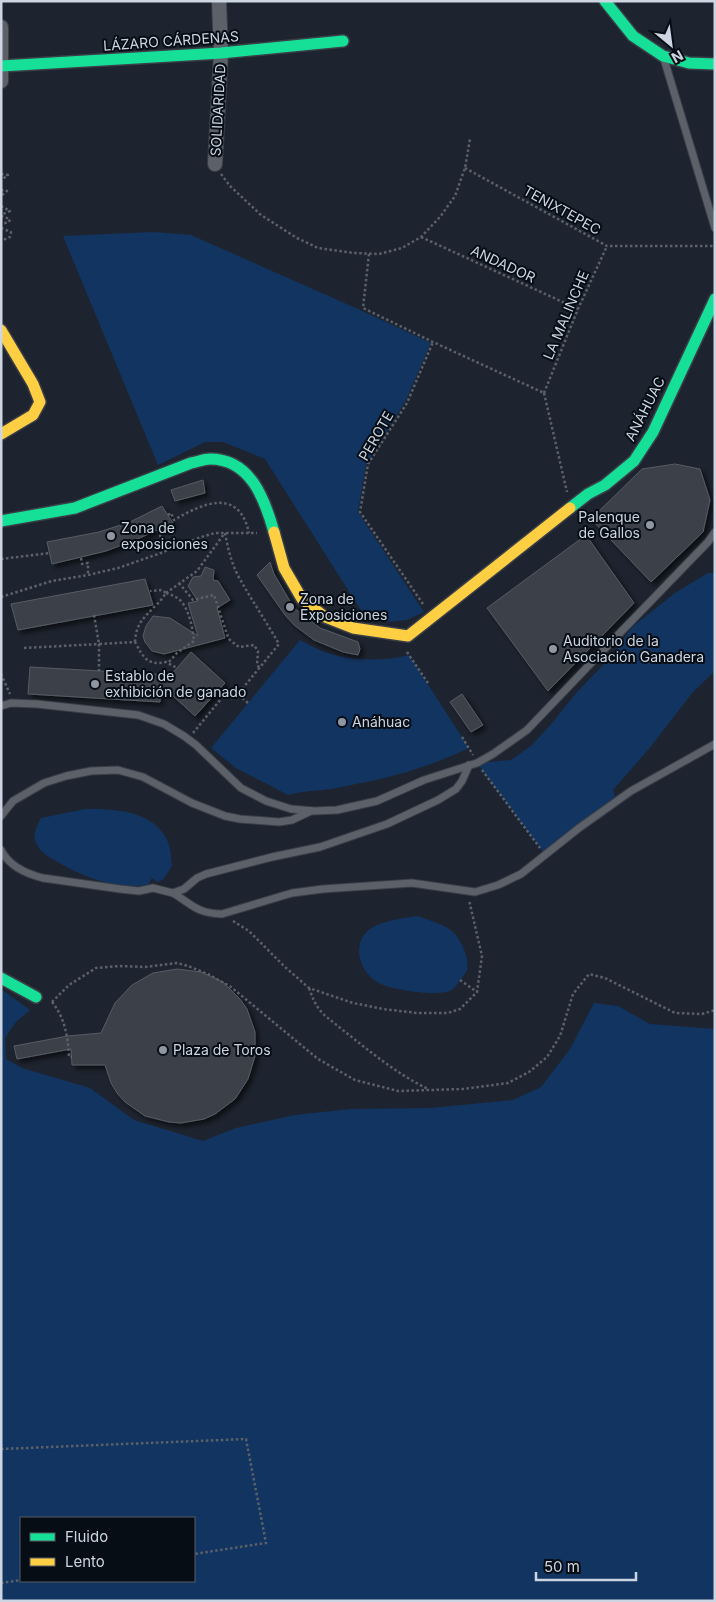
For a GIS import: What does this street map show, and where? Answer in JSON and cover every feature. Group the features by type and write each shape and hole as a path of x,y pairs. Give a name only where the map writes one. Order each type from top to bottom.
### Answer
{"street":[{"name":"SOLIDARIDAD","path":"215,164 221,53 219,1"},
{"path":"605,1 633,36 663,56 689,63 715,64"},
{"path":"1,27 1,81"},
{"name":"LÁZARO CÁRDENAS","path":"2,66 221,53 343,41"},
{"name":"ANÁHUAC","path":"1,521 75,508 191,463 210,459 232,464 249,476 267,507 284,568 302,599 325,617 353,628 408,636 588,494 605,485 634,461 653,432 715,299"},
{"path":"1,330 33,384 40,402 34,415 1,434"},
{"path":"1,422 17,426"},
{"path":"1,978 36,998"}],"lane":[{"path":"663,56 715,228"},
{"path":"1,706 11,703 37,704 138,715 164,724 188,739 241,788 257,798 277,806 310,811 337,810 377,801 424,780 473,764 493,754 527,730 708,542 715,532"},
{"path":"1,850 8,861 27,872 43,878 139,891 153,888 173,893 194,908 211,914 222,914 292,893 323,889 412,883 475,892 498,886 520,874 631,791 715,744"},
{"path":"173,893 184,889 197,878 206,874 320,847 387,824 438,800 456,788 473,764"},
{"path":"1,816 13,802 44,783 73,774 118,770 143,777 211,811 240,819 285,821 292,820 310,811"}],"path":[{"name":"SOLIDARIDAD","path":"215,164 230,186 261,215 297,238 318,248 379,254 402,248 421,237 440,217 455,196 465,168 470,139"},
{"name":"TENIXTEPEC","path":"465,168 607,246 715,246"},
{"path":"1,174 8,175 1,180"},
{"path":"1,190 7,191 1,196"},
{"path":"1,206 10,211 1,215"},
{"path":"1,215 10,218 9,222 1,224"},
{"path":"1,228 11,232 10,237 1,241"},
{"name":"ANDADOR","path":"421,237 578,309"},
{"name":"LA MALINCHE","path":"544,393 578,309 607,246"},
{"path":"369,254 363,308 544,393 570,508"},
{"name":"PEROTE","path":"424,606 360,512 368,464 407,403 433,342"},
{"path":"168,515 170,513 174,520 209,503 225,503 234,506 242,514 249,533"},
{"path":"158,530 166,551"},
{"path":"1,597 52,580 88,576 118,568 216,533 260,533"},
{"path":"177,668 168,663 153,662 146,659 135,642 136,632 141,620 166,593 197,571 225,533"},
{"path":"225,533 229,552 240,580 251,595 279,644 238,694 248,702"},
{"path":"1,560 50,553"},
{"path":"81,558 82,564 88,563 88,576"},
{"path":"179,583 193,600 214,595 230,640 239,647 254,645 258,651 257,661 260,668"},
{"path":"150,591 162,590 182,602 192,628 194,641 177,653 168,663"},
{"path":"94,615 99,644 99,671"},
{"path":"24,648 135,642"},
{"path":"405,648 428,683"},
{"path":"1,674 11,697 11,703"},
{"path":"188,739 230,688"},
{"path":"462,737 473,764 546,854"},
{"path":"222,914 249,931 284,967 309,988 353,1003 399,1011 448,1013 460,1009 477,992 482,956 468,891"},
{"path":"52,1002 69,985 96,968 119,966 145,967 177,963 210,975 231,987 318,1059 341,1074 355,1080 398,1091 463,1089 490,1086 508,1083 529,1072 547,1057 554,1047 564,1026 573,994 588,974 605,978 675,1013 702,1014 715,1010"},
{"path":"460,980 477,992"},
{"path":"309,988 320,1011 369,1051 408,1079 430,1090"},
{"path":"36,998 52,1002 58,1009 65,1026 69,1057 72,1056"},
{"path":"1,1449 246,1439 266,1543 195,1554"},
{"path":"1,1583 20,1580"}],"shaded area":[{"path":"153,232 191,235 431,343 405,402 366,464 358,512 424,612 407,620 388,622 362,612 265,459 223,442 205,442 158,465 63,236"},
{"path":"708,573 715,573 715,671 693,692 648,750 613,790 615,808 603,810 545,854 477,763 511,760 532,745 576,693 612,656 632,627 675,593"},
{"name":"Anáhuac","path":"300,640 325,652 356,659 378,660 409,655 469,748 414,770 385,778 288,795 236,768 211,748"},
{"path":"85,809 121,811 143,817 162,831 168,842 172,866 163,880 157,882 152,878 148,885 136,886 124,886 100,881 66,867 40,849 35,837 41,818"},
{"path":"418,916 443,925 458,937 465,951 467,970 453,989 447,992 417,992 385,986 372,978 360,958 360,942 370,929 386,922"},
{"path":"1,989 30,1010 15,1023 5,1038 6,1059 22,1068 90,1088 134,1120 203,1141 236,1128 295,1115 350,1109 431,1108 513,1100 541,1087 570,1049 594,1003 618,1006 650,1024 715,1029 715,1601 1,1601"}],"building":[{"name":"Palenque de Gallos","path":"675,464 700,469 710,500 703,532 651,582 591,519 642,469"},
{"path":"203,480 205,493 175,501 171,490"},
{"name":"Zona de exposiciones","path":"162,506 173,523 106,551 52,564 47,542 99,532 130,522"},
{"name":"Auditorio de la Asociación Ganadera","path":"586,535 634,603 548,691 487,608"},
{"name":"Zona de Exposiciones","path":"270,562 274,574 294,608 320,628 358,642 360,649 358,655 343,652 314,640 294,625 257,575"},
{"path":"205,567 214,570 213,580 218,581 230,600 217,608 225,638 164,654 152,651 143,636 146,626 153,616 170,618 198,636 188,603 198,601 188,586 193,577 201,576"},
{"path":"145,579 153,605 18,630 11,604"},
{"name":"Establo de exhibición de ganado","path":"191,652 225,683 195,716 161,685 160,702 28,694 30,667 171,675"},
{"path":"462,694 483,725 471,732 450,702"},
{"name":"Plaza de Toros","path":"177,969 201,972 223,982 247,1009 255,1032 255,1056 248,1079 235,1099 215,1114 204,1119 181,1123 145,1116 125,1102 117,1093 111,1083 105,1065 72,1065 71,1049 17,1059 14,1046 68,1036 101,1033 115,1003 132,985 153,973"}],"traffic: fast":[{"path":"605,1 633,36 663,56 689,63 715,64"},
{"path":"1,66 221,53 343,41"},
{"path":"570,508 588,494 605,485 634,461 653,432 715,299"},
{"path":"1,521 75,508 191,463 210,459 224,461 236,466 246,474 261,495 274,532"},
{"path":"1,978 36,997"}],"traffic: slow":[{"path":"1,330 33,384 40,402 33,415 1,434"},
{"path":"274,532 284,568 302,599 325,617 353,628 408,636 570,508"}],"place":[{"name":"Palenque de Gallos","path":"650,525"},
{"name":"Zona de exposiciones","path":"111,536"},
{"name":"Zona de Exposiciones","path":"290,607"},
{"name":"Auditorio de la Asociación Ganadera","path":"553,649"},
{"name":"Establo de exhibición de ganado","path":"95,684"},
{"name":"Anáhuac","path":"342,722"},
{"name":"Plaza de Toros","path":"163,1050"}]}
